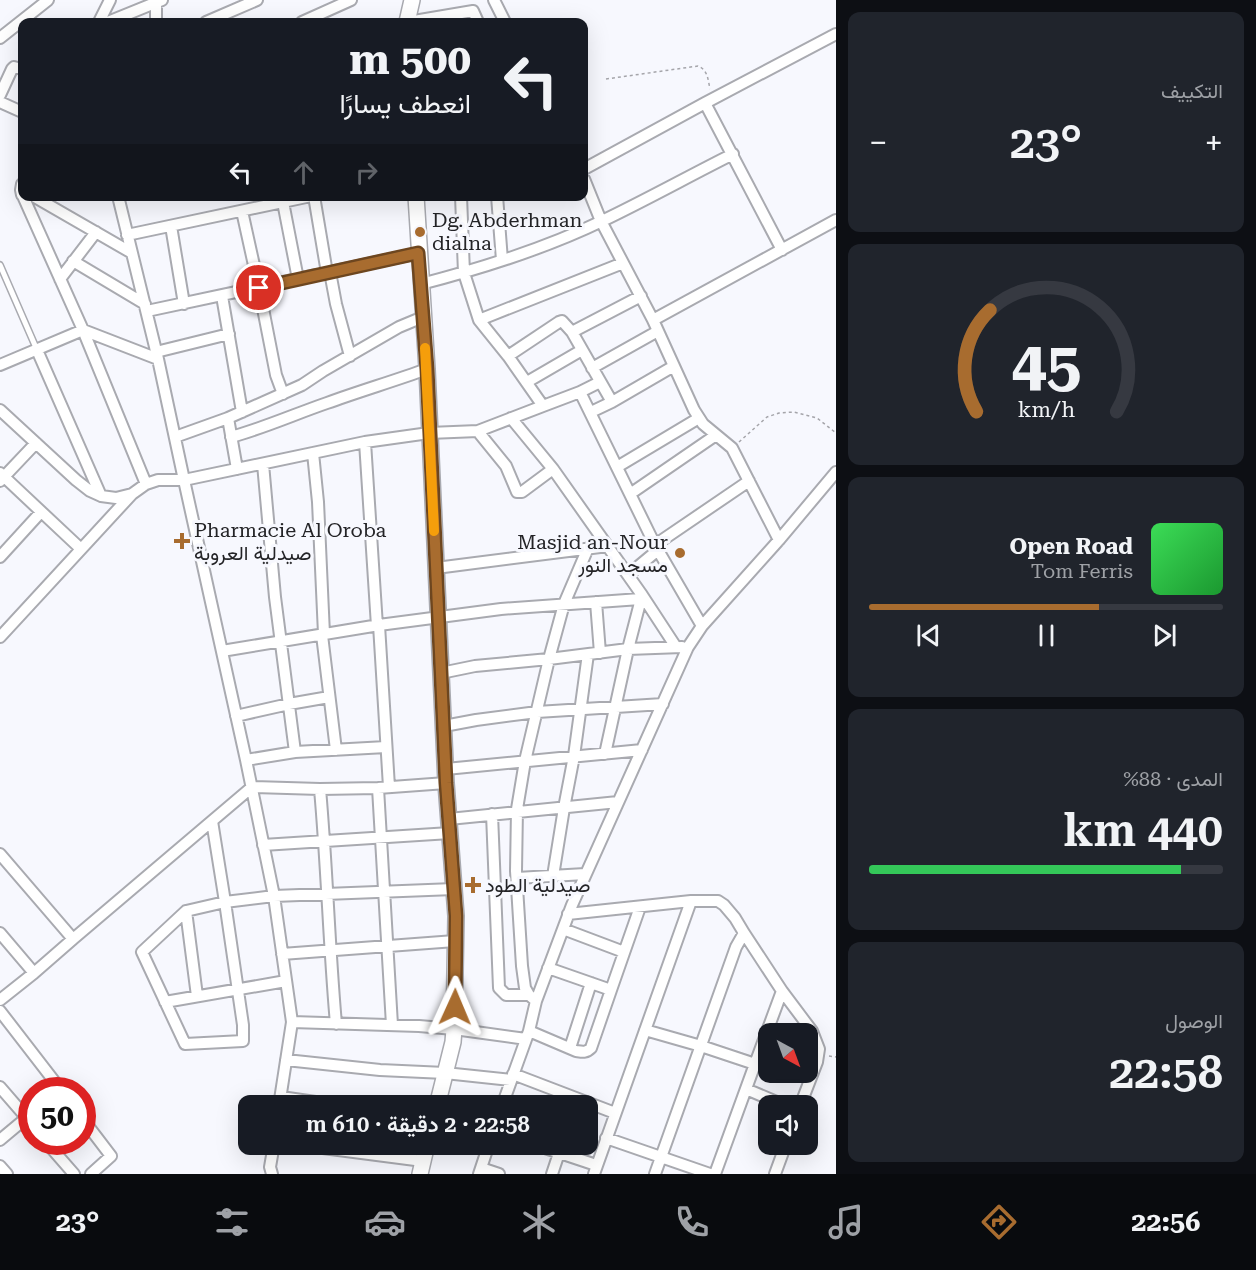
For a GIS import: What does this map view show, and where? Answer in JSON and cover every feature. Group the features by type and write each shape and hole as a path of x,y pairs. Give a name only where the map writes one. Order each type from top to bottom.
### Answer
{"main road":[{"path":"409,18 412,0"},
{"path":"416,201 454,890 454,1029 440,1095"}],"street":[{"path":"23,18 48,0"},
{"path":"101,18 110,0"},
{"path":"215,18 257,0"},
{"path":"308,18 326,5 351,0"},
{"path":"468,0 476,18"},
{"path":"494,0 503,18"},
{"path":"118,18 159,1"},
{"path":"157,18 159,1"},
{"path":"432,18 473,11"},
{"path":"3,33 18,22"},
{"path":"588,167 836,34"},
{"path":"0,95 12,69 18,68"},
{"path":"709,101 782,250"},
{"path":"0,102 18,110"},
{"path":"421,284 464,273 537,249 601,221 733,154"},
{"path":"588,189 601,221 653,320 699,418 732,448 779,540"},
{"path":"26,201 83,330 146,484"},
{"path":"42,201 132,253"},
{"path":"52,207 55,201"},
{"path":"119,201 157,356 274,896 292,1023 281,1095"},
{"path":"127,235 278,201"},
{"path":"282,201 298,279"},
{"path":"313,201 350,356"},
{"path":"461,201 464,273 479,320 543,406"},
{"path":"497,201 502,260"},
{"path":"242,211 276,375 282,393"},
{"path":"653,320 836,220"},
{"path":"171,226 184,304"},
{"path":"60,279 96,232"},
{"path":"73,261 146,308 184,304 418,253"},
{"path":"479,320 623,263"},
{"path":"222,296 242,412"},
{"path":"572,332 641,296"},
{"path":"175,437 228,418 302,385 399,327 423,317"},
{"path":"508,356 562,321 572,332 612,402"},
{"path":"0,364 83,330 157,356 229,334"},
{"path":"592,368 658,331"},
{"path":"37,350 102,496"},
{"path":"527,382 582,350"},
{"path":"591,412 674,366"},
{"path":"231,437 427,369"},
{"path":"0,637 132,494 146,484 158,480 184,480 365,442 429,433 478,431 580,392 600,382"},
{"path":"580,392 657,548 702,626"},
{"path":"0,410 90,491 102,496 117,498 132,494"},
{"path":"228,418 237,469"},
{"path":"512,418 553,469 676,647"},
{"path":"617,467 699,418"},
{"path":"480,434 506,466 518,492 522,492 553,469"},
{"path":"630,494 716,435"},
{"path":"365,442 386,747 382,837 392,1025"},
{"path":"36,443 1,477 81,549"},
{"path":"313,453 323,635 336,750"},
{"path":"263,464 271,562 295,752"},
{"path":"506,1095 527,1035 532,998 548,969 585,874 688,647 702,626 836,472"},
{"path":"628,575 657,548 749,481"},
{"path":"0,557 42,512"},
{"path":"436,568 608,546"},
{"path":"532,998 525,988 522,966 517,878 517,812 525,761 549,659 564,604 588,548"},
{"path":"222,651 438,617 641,597"},
{"path":"605,753 641,597"},
{"path":"596,602 600,653"},
{"path":"441,672 475,666 628,649 688,647"},
{"path":"553,876 574,756 588,654"},
{"path":"236,716 329,697"},
{"path":"444,726 537,712 663,704"},
{"path":"246,760 295,752 386,747"},
{"path":"0,1000 252,787 321,789 383,787 525,761 642,750"},
{"path":"321,789 336,1024"},
{"path":"263,845 382,837 449,826 492,814 618,802"},
{"path":"492,814 499,988 506,995 532,998"},
{"path":"212,821 225,902 238,989 243,1041 185,1044 142,952 186,911 225,902 274,896 454,890"},
{"path":"0,854 73,939"},
{"path":"517,878 585,874"},
{"path":"568,914 692,901 718,901 724,905 735,918 782,992 812,1031 819,1049 817,1062 804,1095"},
{"path":"563,1155 595,1170 692,901"},
{"path":"292,1023 392,1025 527,1035 583,1053 591,1048 640,907"},
{"path":"186,911 197,996"},
{"path":"563,929 624,952"},
{"path":"0,933 34,973"},
{"path":"655,1174 736,947 744,933"},
{"path":"282,954 455,941"},
{"path":"548,969 611,990"},
{"path":"165,1002 286,981"},
{"path":"570,1048 591,983"},
{"path":"715,1174 782,992"},
{"path":"0,1011 50,1077"},
{"path":"645,1030 755,1064"},
{"path":"286,1060 380,1070 512,1077 615,1113"},
{"path":"0,1087 18,1106"},
{"path":"746,1089 760,1095"},
{"path":"0,1140 18,1127"},
{"path":"91,1174 111,1156 96,1136"},
{"path":"606,1138 710,1174"},
{"path":"57,1155 74,1174"},
{"path":"272,1155 270,1167 272,1174"},
{"path":"354,1155 422,1167"},
{"path":"485,1155 480,1171 499,1174"},
{"path":"552,1174 558,1155"},
{"path":"775,1174 782,1155"},
{"path":"0,1166 7,1174"}],"lane":[{"path":"0,265 37,350"}],"path":[{"path":"606,79 698,66 706,73 709,101"},
{"path":"732,448 767,417 779,412 794,412 817,418 836,433"}],"slow traffic":[{"path":"425,348 434,531"}],"place":[{"name":"Dg. Abderhman dialna","path":"420,232"},
{"name":"Pharmacie Al Oroba صيدلية العروبة","path":"182,541"},
{"name":"Masjid an-Nour مسجد النور","path":"680,553"},
{"name":"صيدلية الطود","path":"473,885"}],"route":[{"path":"259,288 418,253 427,369 446,783 456,916 455,1007"}]}
